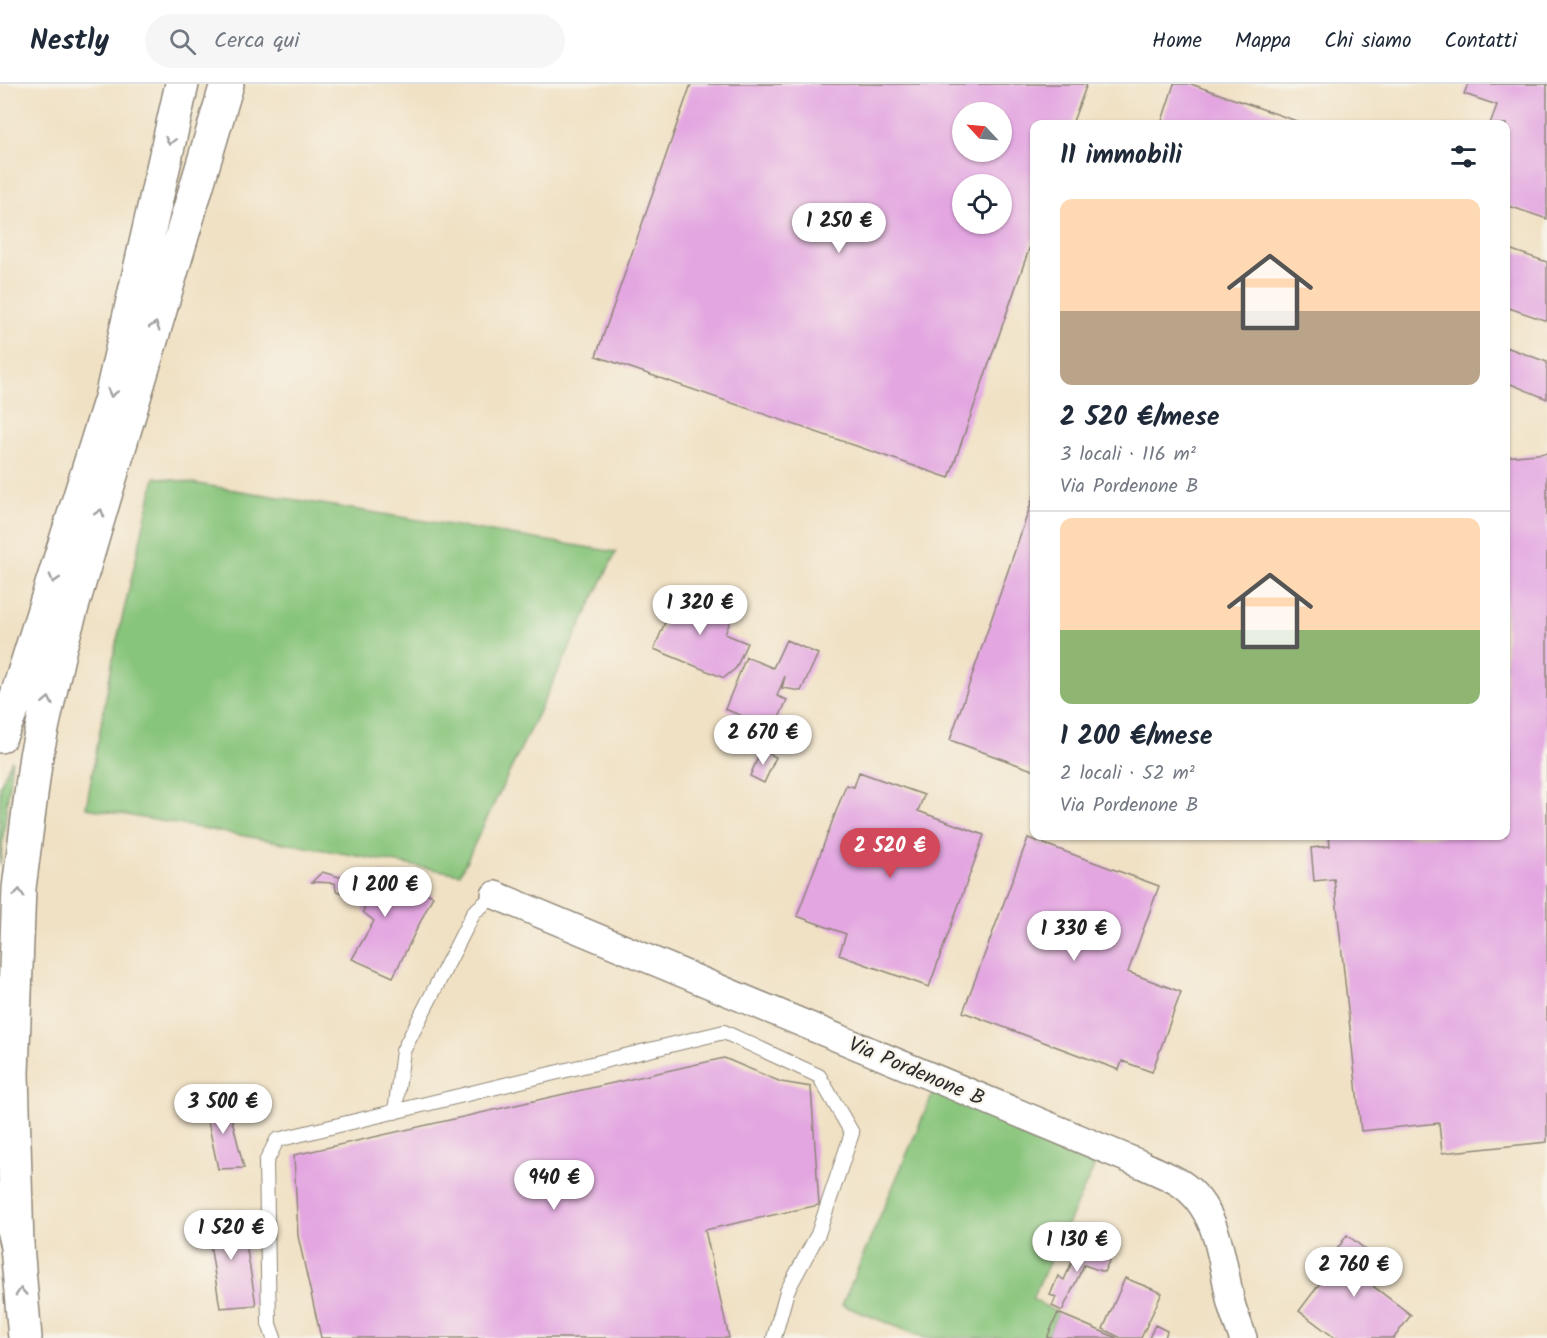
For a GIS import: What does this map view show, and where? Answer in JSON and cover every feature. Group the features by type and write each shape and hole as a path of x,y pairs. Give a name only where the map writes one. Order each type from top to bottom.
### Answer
{"main road":[{"path":"0,736 111,398 182,84"},
{"path":"25,1338 17,1246 12,1073 19,888 36,756 60,647 227,84"},
{"path":"0,1178 17,1246"}],"street":[{"name":"Via Pordenone B","path":"495,895 1110,1151 1181,1183 1197,1198 1208,1216 1217,1239 1232,1306 1243,1338"}],"lane":[{"path":"395,1112 403,1051 474,912 495,895"},
{"path":"274,1338 269,1324 266,1162 277,1140 724,1032 819,1076 852,1133 818,1234 788,1291 774,1338"}],"green space":[{"path":"155,477 616,552 460,874 86,808 114,653"},
{"path":"12,759 0,865 0,786"},
{"path":"934,1091 1095,1165 1032,1299 1058,1313 1047,1338 925,1338 842,1305"}],"building":[{"path":"691,84 1087,84 1074,120 1030,120 1030,246 949,478 596,356"},
{"path":"1174,84 1191,84 1294,120 1162,120"},
{"path":"1468,84 1547,84 1547,219 1510,206 1510,120 1491,120 1497,105 1464,94"},
{"path":"1510,249 1547,262 1547,321 1510,308"},
{"path":"1510,348 1547,362 1547,399 1510,384"},
{"path":"1547,453 1547,1142 1442,1153 1439,1123 1361,1131 1334,879 1314,881 1311,848 1330,846 1329,840 1510,840 1510,457"},
{"path":"1030,507 1030,769 950,740"},
{"path":"678,591 733,614 725,634 747,643 736,668 724,678 654,649"},
{"path":"786,640 818,654 801,691 782,688 785,676 777,696 787,700 774,729 725,709 746,657 773,668"},
{"path":"761,750 776,757 764,783 750,776"},
{"path":"859,772 924,795 918,811 984,835 929,987 839,955 846,934 797,916 846,785 854,787"},
{"path":"1028,838 1159,886 1128,972 1181,992 1152,1072 1122,1061 1119,1070 963,1012"},
{"path":"322,872 375,887 382,873 433,896 393,977 352,959 374,921 363,912 367,900 336,891 335,883 312,882"},
{"path":"724,1058 781,1082 811,1087 819,1205 705,1230 729,1338 321,1338 298,1236 294,1155"},
{"path":"226,1096 244,1168 218,1169 204,1103"},
{"path":"241,1213 256,1305 220,1308 206,1218"},
{"path":"1347,1235 1388,1267 1373,1286 1411,1315 1394,1338 1335,1338 1299,1311 1333,1266 1328,1262"},
{"path":"1080,1244 1111,1257 1104,1272 1084,1265 1062,1311 1052,1306 1056,1297 1050,1295 1058,1276 1064,1280"},
{"path":"1125,1278 1162,1293 1141,1338 1121,1338 1103,1329"},
{"path":"1058,1313 1117,1338 1047,1338"},
{"path":"1155,1325 1167,1331 1165,1338 1149,1338"}]}
